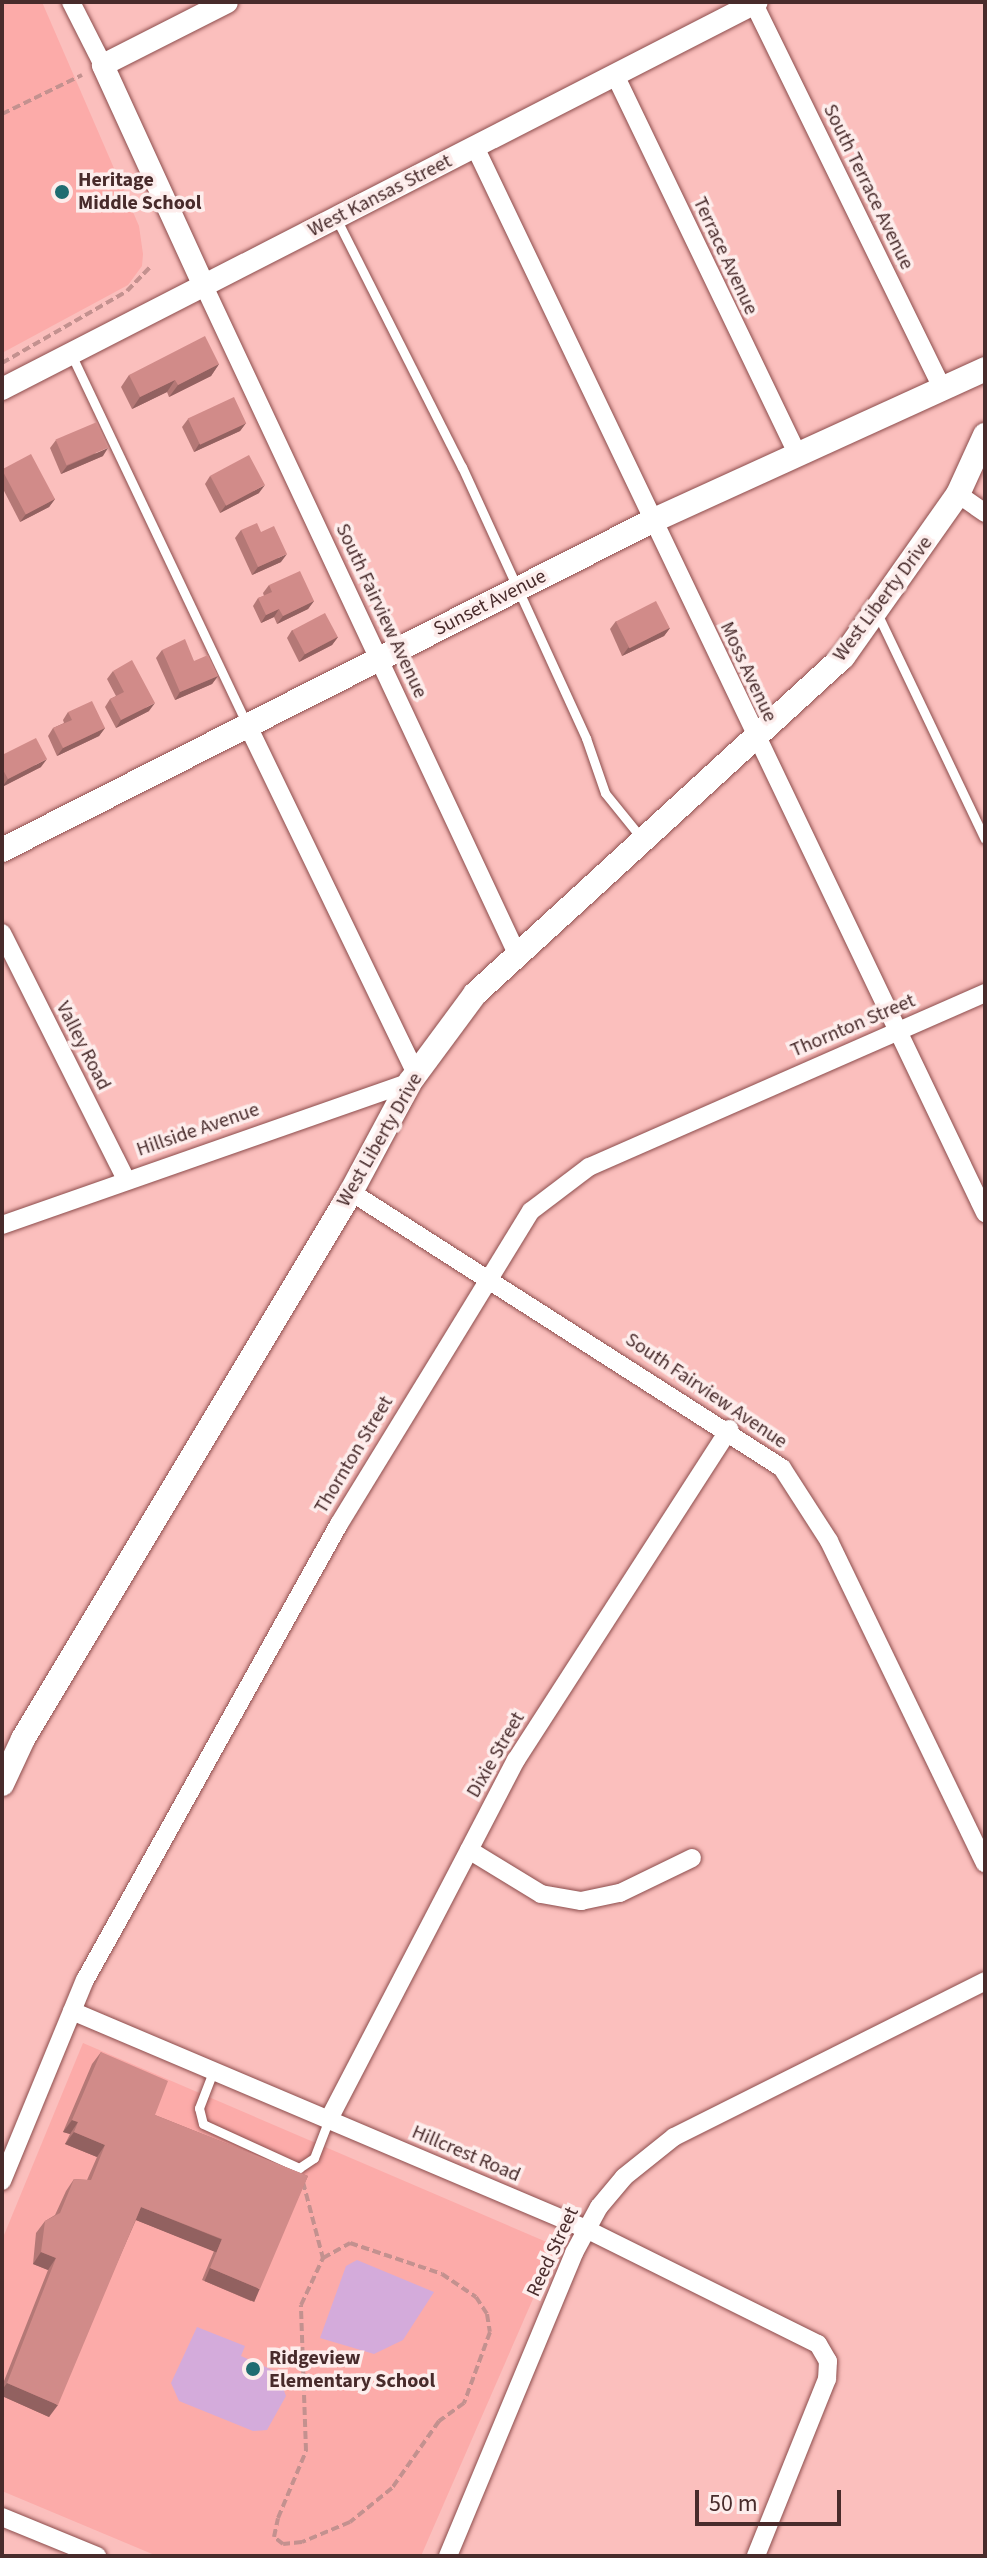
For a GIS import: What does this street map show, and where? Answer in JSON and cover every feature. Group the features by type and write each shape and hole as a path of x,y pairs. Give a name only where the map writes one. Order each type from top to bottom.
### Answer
{"main road":[{"name":"Sunset Avenue","path":"2,850 652,521 985,369"},
{"name":"West Liberty Drive","path":"2,1784 23,1739 351,1192 413,1078 475,994 843,657 877,613 958,494 985,435"}],"street":[{"path":"71,2 204,286"},
{"path":"103,65 227,2"},
{"name":"West Kansas Street","path":"2,389 755,3"},
{"name":"South Terrace Avenue","path":"755,3 943,389"},
{"name":"Terrace Avenue","path":"615,75 798,455"},
{"name":"Moss Avenue","path":"475,147 755,738 985,1213"},
{"name":"South Fairview Avenue","path":"204,286 517,954"},
{"path":"958,494 985,513"},
{"path":"247,724 413,1078"},
{"name":"Valley Road","path":"2,933 125,1178"},
{"name":"Thornton Street","path":"2,2181 72,2011 339,1524 488,1276 531,1211 589,1167 985,993"},
{"name":"Hillside Avenue","path":"2,1225 125,1178 413,1078"},
{"name":"South Fairview Avenue","path":"351,1192 729,1429 782,1468 807,1503 985,1863"},
{"name":"Dixie Street","path":"329,2119 516,1760 729,1429"},
{"path":"469,1850 541,1894 581,1901 620,1893 692,1858"},
{"name":"Reed Street","path":"448,2556 586,2229 624,2177 674,2137 985,1981"},
{"name":"Hillcrest Road","path":"72,2011 586,2229 818,2344 828,2361 827,2379 756,2556"},
{"path":"2,2517 97,2556"}],"lane":[{"path":"336,218 462,467 605,793 643,840"},
{"path":"71,354 247,724"},
{"path":"877,613 985,839"},
{"path":"214,2069 199,2108 203,2124 299,2168 314,2158 329,2119"}],"path":[{"path":"2,114 82,75"},
{"path":"2,363 127,291 150,267"},
{"path":"299,2168 323,2258 301,2305 306,2451 278,2518 274,2537 283,2544 302,2542 350,2522 392,2488 439,2421 464,2403 490,2332 476,2297 442,2274 350,2243 323,2258"}],"shaded area":[{"name":"Heritage Middle School","path":"2,2 42,2 139,226 143,254 142,266 128,285 2,353"},
{"name":"Ridgeview Elementary School","path":"83,2043 556,2246 421,2556 157,2556 2,2491 2,2240"},
{"path":"357,2260 434,2292 403,2340 374,2354 320,2338 346,2266"},
{"path":"197,2327 245,2346 241,2356 277,2372 286,2396 267,2430 253,2431 179,2401 171,2383"}],"building":[{"path":"205,336 219,364 178,385 175,380 140,397 129,375"},
{"path":"234,397 246,423 200,445 188,419"},
{"path":"97,422 108,448 67,465 56,440"},
{"path":"31,454 55,499 26,515 2,469"},
{"path":"249,455 265,485 226,506 210,476"},
{"path":"257,523 261,532 274,526 287,554 258,567 241,530"},
{"path":"300,571 314,601 283,616 279,609 266,615 258,598 272,592 269,585"},
{"path":"656,601 670,628 630,648 616,621"},
{"path":"325,613 338,637 305,654 292,630"},
{"path":"185,639 194,661 208,655 218,676 180,692 162,650"},
{"path":"132,660 155,703 121,720 110,699 124,692 113,671"},
{"path":"92,701 105,728 63,748 53,728 72,720 68,712"},
{"path":"36,738 47,759 8,779 2,768 2,755"},
{"path":"101,2052 168,2081 155,2115 308,2176 260,2289 210,2268 222,2239 141,2207 58,2405 7,2383 56,2258 41,2252 45,2221 60,2213 74,2179 91,2180 105,2145 74,2132 78,2122 72,2120"}],"place":[{"name":"Heritage Middle School","path":"62,192"},
{"name":"Ridgeview Elementary School","path":"253,2369"}]}
